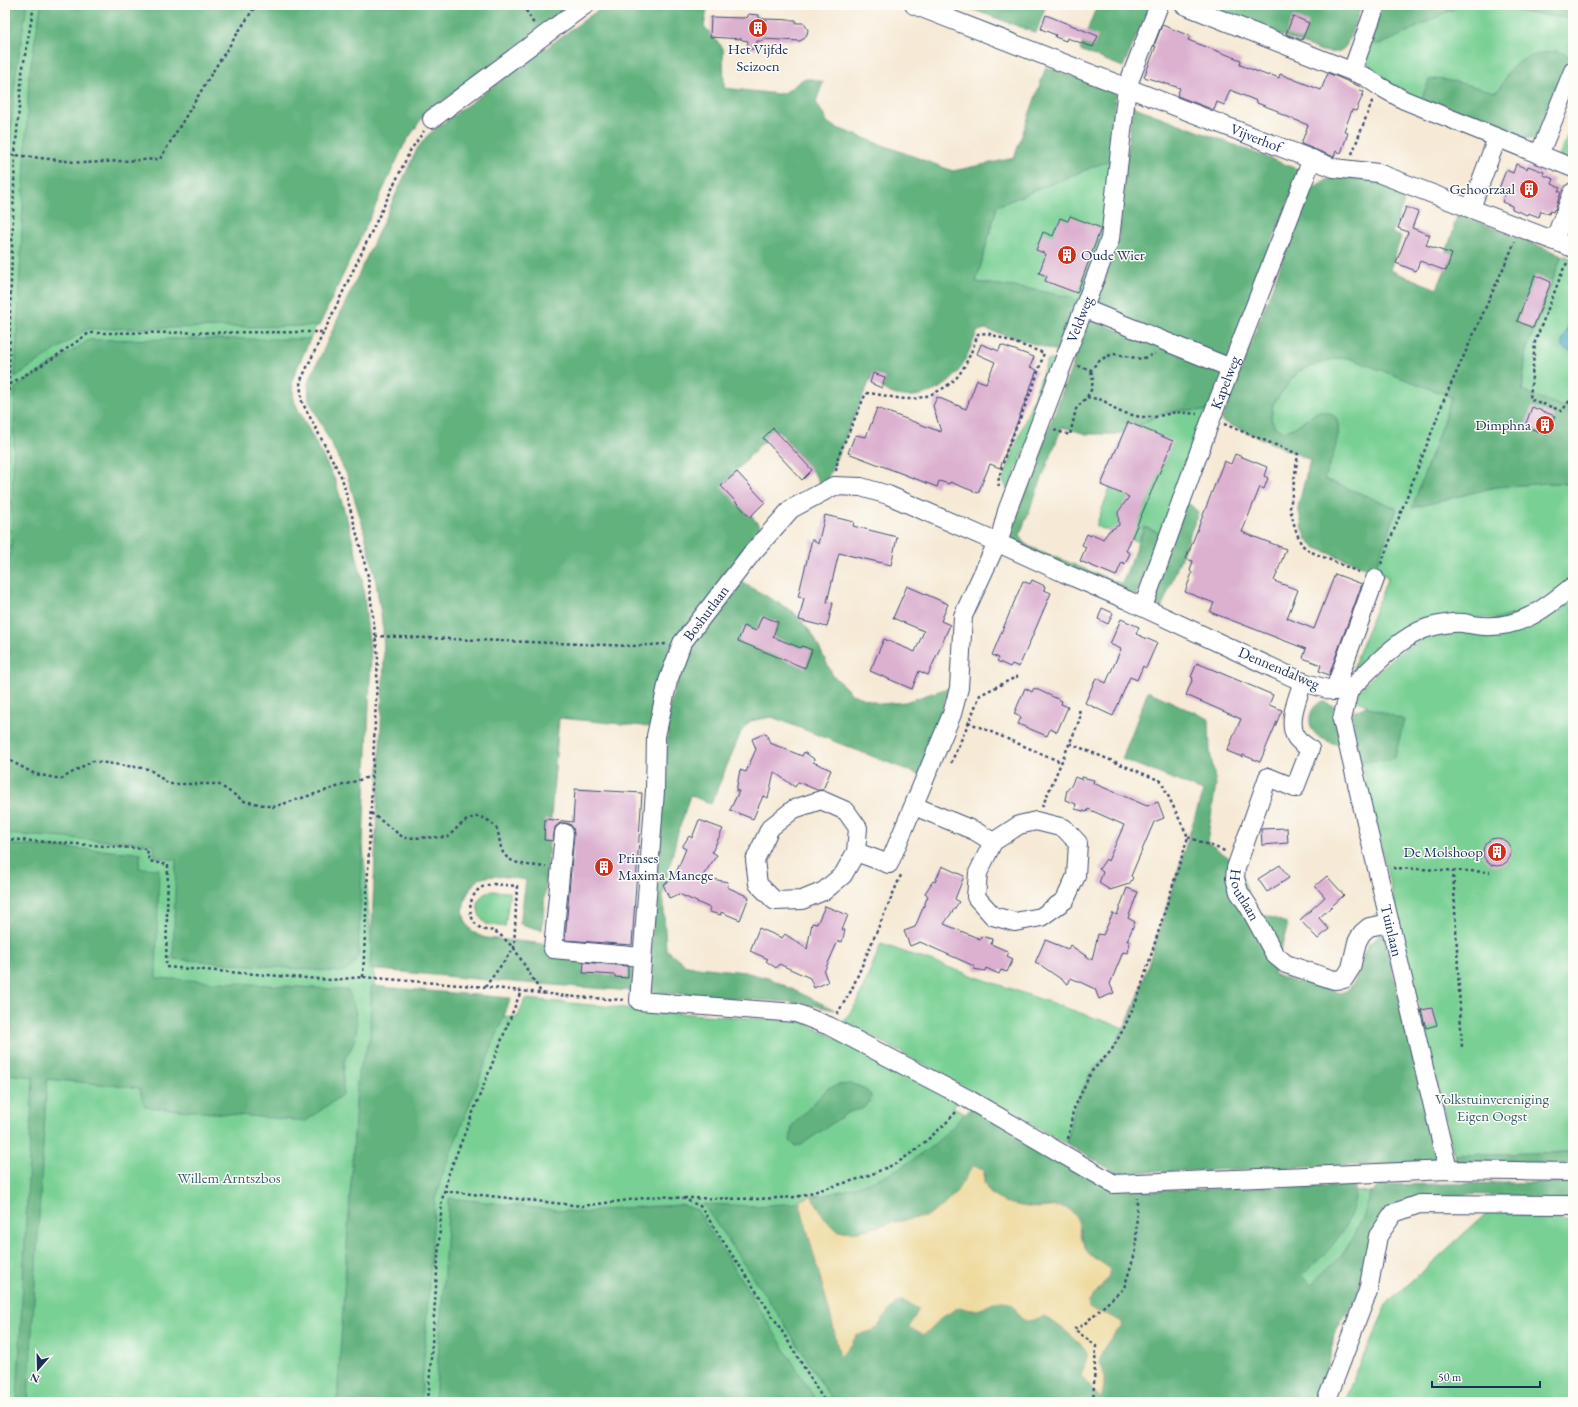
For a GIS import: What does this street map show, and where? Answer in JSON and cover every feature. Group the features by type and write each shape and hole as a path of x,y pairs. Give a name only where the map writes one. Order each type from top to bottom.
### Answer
{"street":[{"path":"432,119 585,5"},
{"name":"Vijverhof","path":"914,5 1334,168 1378,173 1471,208 1554,241 1571,254"},
{"path":"1127,87 1159,5"},
{"path":"1184,5 1352,71 1366,77 1404,100 1573,168"},
{"path":"1352,71 1376,5"},
{"path":"1539,155 1573,71"},
{"name":"Veldweg","path":"856,852 889,864 920,810 952,714 959,688 963,616 1001,534 1007,511 1085,309 1110,239 1127,87"},
{"path":"1471,208 1497,138"},
{"name":"Kapelweg","path":"1143,607 1211,419 1312,159"},
{"path":"1554,241 1573,192"},
{"path":"1085,309 1231,368"},
{"path":"834,486 862,487 888,495 996,542"},
{"name":"Boshutlaan","path":"639,1001 655,791 656,736 668,681 682,643 752,553 791,509 834,486"},
{"name":"Dennendalweg","path":"996,542 1143,607 1303,682 1342,691"},
{"name":"Tuinlaan","path":"1376,579 1342,691 1342,720 1448,1170"},
{"path":"1342,691 1409,637 1426,628 1462,623 1485,626 1505,625 1524,620 1542,611 1573,586"},
{"name":"Houtlaan","path":"1303,682 1293,720 1295,736 1302,744 1310,749 1295,788 1268,777 1236,868 1235,878 1239,892 1249,907 1275,955 1286,964 1334,980 1344,979 1351,968 1357,942 1362,933 1369,927 1390,923"},
{"path":"821,800 846,811 858,828 856,852 843,875 824,891 802,900 775,900 758,884 756,860 770,828 794,809 821,800"},
{"path":"920,810 975,831 993,842"},
{"path":"1036,821 1064,828 1078,843 1076,876 1065,900 1041,917 1015,922 992,916 976,897 978,872 993,842 1019,825 1036,821"},
{"path":"564,833 553,950 642,957"},
{"path":"639,1001 796,1013 829,1026 968,1098 1114,1184 1448,1170 1573,1172"},
{"path":"1326,1402 1368,1291 1378,1236 1394,1213 1419,1204 1573,1204"}],"path":[{"path":"5,541 7,533 6,453 10,384 10,312 16,155 22,73 34,5"},
{"path":"5,155 16,155 83,164 160,159 215,68 256,5"},
{"path":"523,5 541,37"},
{"path":"1346,169 1379,86"},
{"path":"363,977 378,657 368,576 342,478 302,402 300,382 410,150 432,119"},
{"path":"1087,397 1103,400 1117,411 1140,417 1155,417 1176,412 1187,412 1211,419 1298,454 1290,508 1301,544 1309,551 1376,579 1444,400 1521,228"},
{"path":"1571,254 1563,270 1535,342 1530,400 1562,411 1573,396"},
{"path":"10,384 55,357 89,333 324,332"},
{"path":"834,486 838,457 866,393 907,399 922,397 938,392 958,376 970,355 978,334 987,333 1044,353 1034,384 1006,452 998,482 1007,511"},
{"path":"1091,370 1102,359 1110,355 1115,354 1141,359 1146,358 1163,351 1169,343"},
{"path":"1065,361 1091,370"},
{"path":"1040,426 1070,435 1076,409 1087,397 1093,381 1091,370"},
{"path":"375,636 632,646 682,643"},
{"path":"950,764 970,722 980,695 1018,676"},
{"path":"1036,821 1080,719 1079,707"},
{"path":"952,714 1061,762"},
{"path":"1064,1155 1073,1111 1091,1072 1111,1051 1124,1028 1138,997 1188,837 1161,781 1069,743"},
{"path":"5,758 35,774 61,779 92,761 149,769 169,784 218,784 244,801 273,807 372,776"},
{"path":"371,813 404,838 448,837 459,825 471,817 483,817 495,826 500,839 501,849 506,857 515,863 561,869"},
{"path":"1188,837 1240,856"},
{"path":"5,839 147,849 149,861 168,865 166,967 331,980 363,977 542,994 639,1001"},
{"path":"1377,867 1490,872"},
{"path":"829,1026 851,991 903,870"},
{"path":"1453,870 1462,1048"},
{"path":"485,988 514,948 517,886 493,884 482,886 476,891 471,902 470,914 474,923 483,930 495,932 514,948 542,994"},
{"path":"428,1402 441,1208 444,1191 520,991"},
{"path":"444,1191 582,1206 660,1196 682,1198 757,1199 796,1197 865,1177 897,1163 917,1149 944,1126 968,1098"},
{"path":"1093,1402 1096,1346 1074,1330 1084,1325 1124,1288 1136,1250 1137,1183"},
{"path":"682,1198 700,1206 777,1323 825,1402"}],"green space":[{"name":"Willem Arntszbos","path":"5,5 552,5 419,107 280,403 343,610 377,1009 518,1017 525,999 690,1014 803,1022 959,1101 953,1107 1034,1148 1120,1196 1406,1191 1332,1320 1314,1402 5,1402"},
{"path":"5,5 27,5 16,73 9,151 5,263"},
{"path":"41,5 575,5 424,115 404,145 319,326 87,329 15,377 29,76"},
{"path":"605,5 708,5 704,26 723,48 724,88 778,94 786,92 803,79 812,79 823,82 816,102 828,123 837,128 953,171 1014,158 1046,67 1114,91 1116,94 1110,160 997,206 976,282 1035,290 1073,298 1081,306 1063,353 985,329 978,331 964,362 953,378 938,389 929,393 899,396 890,393 882,388 886,377 873,373 823,489 815,475 778,430 759,446 726,482 761,528 710,598 653,727 559,718 542,930 520,924 526,880 496,876 479,879 471,887 466,898 463,912 472,931 486,938 635,953 632,991 486,980 370,969 384,659 383,628 375,575 362,523 347,475 309,400 308,383 417,149 427,136"},
{"path":"961,5 1046,5 1036,33"},
{"path":"1097,5 1150,5 1123,67 1080,50"},
{"path":"1203,5 1362,5 1346,46 1338,52 1332,52 1322,51"},
{"path":"1382,5 1461,5 1389,41 1379,44 1368,44"},
{"path":"1461,5 1500,5 1529,13 1573,19 1573,48 1570,56 1557,51 1517,63 1509,72 1500,89 1495,92 1433,79 1420,103 1382,79 1365,60 1368,44"},
{"path":"1500,5 1573,5 1573,19 1529,13"},
{"path":"1557,51 1570,56 1536,140 1491,131 1420,103 1429,80 1435,79 1452,81 1495,92 1502,85 1509,71 1519,62 1531,56"},
{"path":"1132,106 1300,170 1227,361 1095,308 1118,241"},
{"path":"1573,122 1573,162 1559,157"},
{"path":"1110,160 1105,240 1081,306 1073,298 1035,290 976,282 997,206"},
{"path":"1352,175 1366,176 1407,194 1392,233 1401,237 1390,270 1437,289 1450,258 1445,256 1458,214 1562,255 1526,351 1522,391 1567,408 1573,401 1573,484 1548,483 1495,487 1412,508 1452,397 1349,358 1339,358 1326,361 1298,371 1273,404 1271,419 1275,427 1283,432 1319,411 1331,414 1336,419 1338,434 1324,479 1397,509 1374,571 1314,547 1307,540 1298,507 1310,460 1221,421 1308,194 1327,179"},
{"path":"1562,255 1573,259 1573,313 1562,342 1573,350 1573,401 1567,408 1549,442 1522,392 1526,351"},
{"path":"1090,319 1224,372 1209,411 1182,410 1158,415 1140,425 1136,430 1115,434 1086,434 1062,427 1020,534 1023,542 1030,547 1122,584 1144,527 1160,533 1133,603 1008,539 1010,530"},
{"path":"310,339 292,380 294,401 335,480 349,526 362,578 371,659 358,957 351,968 339,972 173,959 176,860 155,857 154,844 5,834 5,573 11,553 15,388 89,340"},
{"path":"1339,358 1349,358 1452,397 1412,508 1495,487 1548,483 1573,484 1573,579 1538,607 1504,618 1441,618 1358,674 1352,671 1388,577 1374,571 1394,507 1324,479 1339,433 1307,418 1293,429 1283,432 1275,427 1271,419 1273,404 1298,371"},
{"path":"1048,359 1060,362 1008,491 1003,480"},
{"path":"1181,410 1209,411 1160,533 1144,527 1138,542 1096,526 1125,446 1130,437 1148,420 1162,414"},
{"path":"1185,502 1198,512 1160,612 1145,606"},
{"path":"740,581 794,612 813,635 832,674 852,694 880,704 905,702 948,688 931,749 920,775 772,717 750,721 741,732 711,804 690,795 677,836 663,894 666,949 687,966 745,972 771,979 835,1010 803,1003 648,992 670,704 680,673 695,642"},
{"name":"Volkstuinvereniging Eigen Oogst","path":"1573,596 1573,1152 1454,1155 1361,761 1389,760 1404,721 1366,706 1367,705 1351,698 1393,657 1425,636 1461,630"},
{"path":"1148,691 1209,719 1210,752 1216,785 1207,842 1239,865 1253,910 1286,923 1287,928 1273,974 1297,983 1299,977 1340,993 1347,991 1355,980 1365,950 1370,943 1377,938 1382,927 1438,1163 1116,1173 1067,1144 1073,1111 1091,1072 1111,1051 1124,1028 1138,997 1203,791 1122,759"},
{"path":"1322,701 1336,707 1344,747 1326,741 1316,735 1313,731 1310,719 1311,713 1315,706"},
{"path":"1366,706 1404,720 1395,757 1389,760 1361,761 1351,713"},
{"path":"5,844 141,853 139,868 159,869 156,978 348,990 355,1011 357,1025 355,1039 345,1058 343,1094 306,1121 145,1107 139,1088 47,1079 28,1402 17,1402 33,1077 5,1074"},
{"path":"491,891 510,892 505,927 486,924 479,915 479,900 486,893"},
{"path":"881,944 1124,1028 1111,1051 1091,1072 1073,1111 1067,1144 844,1021 858,1001"},
{"path":"371,986 511,998 444,1170 435,1199 421,1402 337,1402 358,1071 370,1036"},
{"path":"852,1084 864,1088 871,1095 870,1102 862,1108 847,1113 801,1145 795,1146 790,1141 792,1126 828,1088 837,1085"},
{"path":"971,1107 1144,1191 1354,1185 1355,1200 1353,1209 1345,1226 1331,1247 1303,1275 1311,1284 1342,1255 1353,1238 1363,1217 1371,1193 1380,1185 1573,1182 1573,1202 1510,1196 1463,1195 1426,1199 1391,1207 1382,1211 1370,1238 1358,1297 1334,1334 1331,1355 1315,1402 833,1402 782,1320 703,1204 756,1206 796,1203 799,1200 840,1356 852,1344 856,1335 877,1328 891,1308 895,1304 902,1301 919,1309 924,1335 941,1318 959,1307 974,1310 996,1302 1005,1301 1014,1306 1027,1321 1045,1316 1081,1345 1087,1356 1081,1375 1101,1398 1104,1381 1103,1370 1100,1362 1102,1351 1122,1326 1114,1317 1106,1316 1088,1308 1087,1303 1101,1287 1104,1263 1087,1252 1084,1246 1081,1230 1055,1206 1023,1206 1000,1200 993,1195 984,1184 985,1174 974,1166 955,1194 943,1206 925,1217 890,1223 866,1230 851,1232 839,1231 825,1219 812,1196 855,1187 882,1177 908,1163 934,1144"},
{"path":"1573,1152 1573,1164 1458,1164 1454,1155"},
{"path":"449,1198 584,1213 617,1208 682,1205 697,1210 817,1402 435,1402"},
{"path":"1491,1209 1573,1223 1573,1402 1343,1402 1388,1303"}],"sand":[{"path":"973,1166 984,1169 984,1184 990,1193 998,1199 1020,1206 1037,1208 1058,1207 1071,1211 1077,1220 1086,1250 1110,1269 1108,1277 1088,1303 1089,1308 1122,1322 1122,1326 1102,1351 1100,1362 1103,1370 1104,1381 1101,1399 1081,1375 1086,1362 1087,1354 1081,1345 1045,1316 1029,1321 1024,1320 1012,1305 1004,1301 996,1302 978,1310 970,1310 959,1307 941,1318 924,1335 909,1328 919,1309 902,1301 899,1302 891,1308 877,1328 856,1335 852,1344 840,1357 832,1321 799,1200 812,1196 825,1219 839,1231 851,1232 866,1230 890,1223 925,1217 943,1206 955,1194"}],"water":[{"path":"1573,313 1573,350 1569,351 1563,348 1562,342"}],"building":[{"name":"Het Vijfde Seizoen","path":"748,14 759,15 759,18 764,19 796,20 796,23 804,23 808,30 807,34 805,38 800,41 763,39 763,41 757,41 757,49 747,49 748,41 742,39 710,37 711,17 743,18 748,17"},
{"path":"1046,15 1098,36 1093,47 1067,38 1066,41 1041,29"},
{"path":"1293,16 1309,23 1302,40 1286,34"},
{"path":"1162,25 1190,36 1188,40 1241,60 1240,65 1269,76 1269,74 1279,78 1280,74 1321,90 1328,73 1361,87 1360,90 1364,92 1356,111 1352,110 1344,131 1348,133 1341,153 1336,151 1334,157 1301,144 1308,125 1278,113 1278,111 1230,90 1224,105 1217,102 1214,110 1177,96 1180,88 1144,77"},
{"name":"Gehoorzaal","path":"1516,164 1527,169 1528,166 1544,172 1543,175 1554,179 1552,184 1560,188 1558,191 1561,192 1553,212 1550,211 1549,214 1541,211 1539,217 1528,213 1527,215 1512,209 1512,206 1502,202 1505,194 1498,191 1506,170 1513,173"},
{"path":"1406,207 1418,212 1412,228 1430,235 1426,245 1452,254 1446,271 1420,261 1416,271 1396,263 1408,232 1398,228"},
{"name":"Oude Wier","path":"1070,216 1101,228 1077,293 1045,281 1047,276 1039,273 1046,254 1036,250 1043,232 1053,236 1060,218 1068,221"},
{"path":"1535,275 1551,282 1533,328 1517,321"},
{"path":"981,344 999,351 1001,345 1034,357 1030,367 1037,370 1000,468 990,464 978,493 950,482 949,484 939,481 937,487 848,453 855,435 866,437 877,408 941,432 933,406 937,397 966,409 977,380 986,383 995,362 977,354"},
{"path":"873,373 885,377 882,388 870,383"},
{"path":"1532,407 1555,416 1547,435 1525,426"},
{"path":"1128,422 1173,441 1126,551 1130,553 1125,564 1122,562 1116,576 1080,561 1086,547 1082,545 1087,534 1091,536 1092,534 1103,539 1109,531 1119,525 1118,512 1129,497 1101,485"},
{"path":"773,428 812,470 802,480 763,438"},
{"path":"1235,454 1267,467 1264,476 1268,478 1264,489 1260,487 1242,532 1286,549 1274,581 1298,590 1287,618 1314,629 1335,574 1362,584 1329,675 1319,671 1321,665 1303,658 1306,649 1210,612 1214,603 1185,592 1192,573 1190,571 1193,561 1186,559 1224,461 1231,464"},
{"path":"737,472 765,502 750,517 721,486"},
{"path":"825,515 854,522 853,526 897,537 891,565 839,553 827,602 833,603 827,627 799,620 804,598 798,597 812,539 818,544"},
{"path":"1032,580 1045,586 1044,590 1051,593 1019,667 1012,664 1010,667 997,661 999,658 992,655 1023,581 1030,584"},
{"path":"907,586 948,604 941,621 950,625 928,675 919,671 912,689 870,671 884,639 915,652 924,631 893,618"},
{"path":"1102,608 1113,613 1108,624 1098,619"},
{"path":"762,616 778,622 773,637 801,648 802,646 812,650 805,668 738,641 744,626 756,631"},
{"path":"1121,619 1139,627 1136,634 1157,643 1146,668 1143,666 1137,680 1130,677 1113,716 1085,703 1096,678 1106,683 1121,649 1110,644"},
{"path":"1197,663 1273,695 1269,705 1282,710 1260,762 1243,755 1242,757 1227,751 1241,719 1186,695"},
{"path":"1025,688 1032,692 1034,688 1062,701 1061,704 1068,707 1057,732 1050,729 1047,736 1018,724 1021,717 1014,714"},
{"path":"766,733 770,743 802,756 804,752 814,759 813,762 831,770 822,790 817,790 798,782 795,787 774,772 768,798 763,796 753,819 730,810 739,791 736,791 740,770 746,772 756,749 752,739"},
{"path":"1075,777 1082,780 1082,777 1094,780 1093,783 1147,806 1158,802 1164,818 1154,822 1131,876 1133,878 1129,884 1110,890 1099,883 1103,872 1099,869 1106,859 1108,861 1124,825 1088,809 1087,812 1075,809 1076,804 1065,800 1067,790 1071,786"},
{"name":"Prinses Maxima Manege","path":"575,789 642,793 632,945 565,940 574,834 573,828 570,824 560,823 555,827 553,841 544,840 545,819 573,822"},
{"path":"699,820 723,829 712,852 717,855 702,877 728,882 727,887 749,897 740,920 721,912 721,915 709,912 710,908 679,894 669,898 663,884 673,880 686,849 682,847 689,836 692,838"},
{"path":"1287,828 1288,843 1262,845 1261,829"},
{"name":"De Molshoop","path":"1497,838 1507,842 1511,852 1507,862 1497,866 1487,862 1483,852 1487,842"},
{"path":"1280,865 1289,878 1267,892 1258,879"},
{"path":"942,866 964,876 955,899 959,902 944,924 980,939 981,936 992,939 991,944 1009,952 1007,956 1013,959 1007,972 1001,970 999,974 986,968 985,971 974,969 974,966 920,942 910,946 904,931 915,927 928,896 925,893 933,881 935,882"},
{"path":"1327,876 1344,895 1319,918 1329,929 1318,939 1300,920 1325,897 1315,886"},
{"path":"1127,888 1138,892 1128,918 1135,922 1127,941 1130,941 1128,953 1123,952 1110,984 1114,993 1099,999 1095,989 1071,978 1068,984 1042,966 1035,963 1045,940 1068,949 1070,945 1092,960 1098,934 1103,935 1113,913 1117,915"},
{"path":"825,906 848,915 842,930 845,930 842,942 838,941 824,972 828,982 814,988 810,978 779,964 776,968 766,961 768,959 750,951 759,928 782,938 785,934 807,949 812,923 817,924"},
{"path":"584,962 628,966 628,978 615,977 615,975 583,973"},
{"path":"1432,1008 1437,1025 1426,1028 1421,1010"}],"place":[{"name":"Het Vijfde Seizoen","path":"758,28"},
{"name":"Gehoorzaal","path":"1529,189"},
{"name":"Oude Wier","path":"1067,255"},
{"name":"Dimphna","path":"1545,425"},
{"name":"De Molshoop","path":"1497,852"},
{"name":"Prinses Maxima Manege","path":"604,867"}]}
